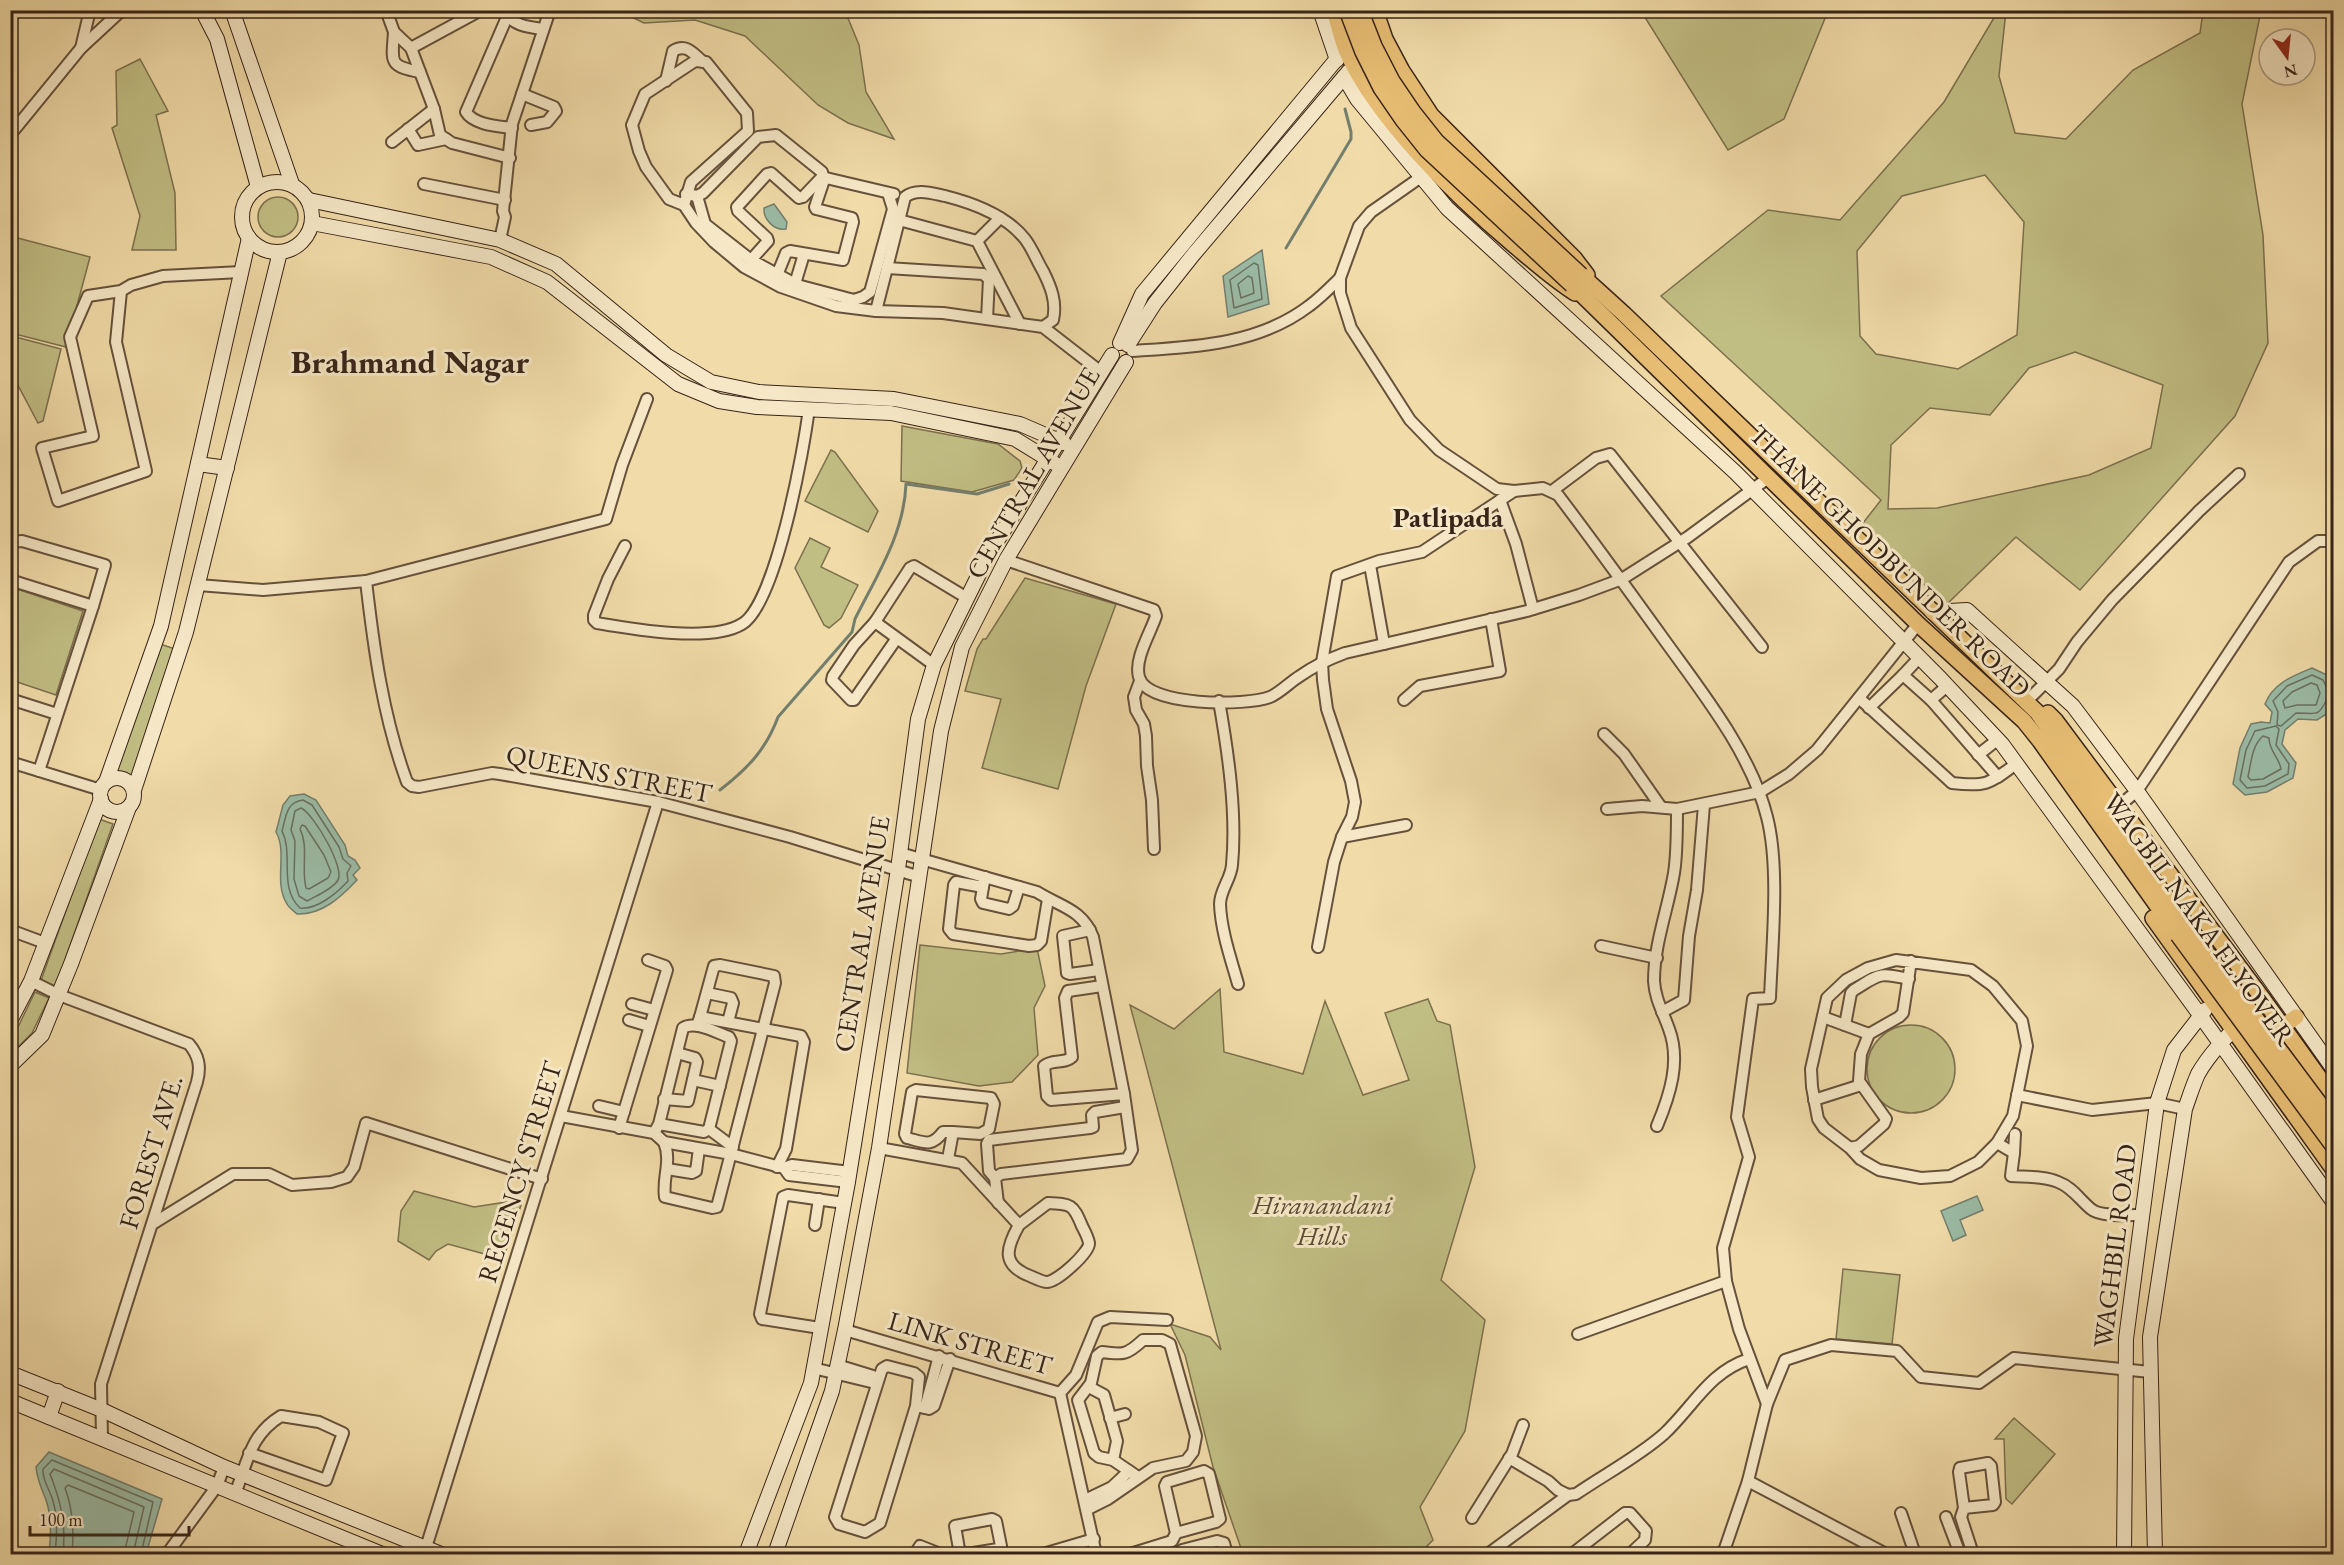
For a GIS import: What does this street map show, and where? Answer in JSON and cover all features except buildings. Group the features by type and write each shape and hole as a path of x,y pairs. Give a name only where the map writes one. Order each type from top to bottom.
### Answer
{"main road":[{"path":"1334,10 1341,55 1349,71 1475,212 1557,281 1597,299"},
{"path":"1347,10 1363,52 1381,88 1427,150 1577,280"},
{"path":"1360,10 1374,46 1392,81 1436,141 1597,299"},
{"path":"1380,25 1402,71 1431,115 1574,258 1597,299"},
{"name":"THANE GHODBUNDER ROAD","path":"1597,299 1768,478 1918,624 2019,717 2020,729 2212,1002 2334,1170"},
{"name":"THANE GHODBUNDER ROAD","path":"1597,299 2031,707 2042,708 2055,720 2334,1098"},
{"name":"WAGBIL NAKA FLYOVER","path":"2031,707 2189,929 2334,1123"},
{"name":"WAGBIL NAKA FLYOVER","path":"2019,717 2334,1147"},
{"path":"2283,1027 2296,1017"}],"street":[{"path":"81,48 90,10"},
{"path":"10,135 81,48 122,10"},
{"path":"202,10 217,39 258,187"},
{"path":"232,10 292,184"},
{"path":"411,48 481,10"},
{"path":"497,239 499,216 504,205 512,128 550,10"},
{"path":"1320,10 1341,55"},
{"path":"389,12 394,32 395,64 401,69 420,72"},
{"path":"512,128 485,123 469,116 466,112 505,14 523,26 543,29"},
{"name":"CENTRAL AVENUE","path":"746,1554 811,1383 849,1177 898,869 918,719 934,665 989,554 1046,459 1101,372 1124,351 1142,294 1341,55 1380,25"},
{"name":"CENTRAL AVENUE","path":"775,1554 831,1391 845,1330 879,1148 941,731 962,647 1006,560 1074,448 1124,351 1155,303 1349,71 1380,25"},
{"path":"394,32 411,48 434,109 440,135 452,142 510,158"},
{"path":"666,81 673,51 687,48 706,62 747,113 748,131 690,182 689,199 696,223 714,242 744,267 836,306 876,311 943,313 1043,327 1101,372"},
{"path":"703,62 695,61 645,94 632,125 646,167 669,199 689,199 703,193 758,137 772,134 822,172 823,176 803,197 799,198 771,173 767,174 737,207 738,211 768,241 751,260"},
{"path":"1349,71 1357,99 1447,208 1753,490 1947,686 1997,740 2220,1043 2334,1203"},
{"path":"522,94 554,107 556,111 547,122 531,125"},
{"path":"392,142 434,109"},
{"path":"408,129 418,145 446,139"},
{"path":"1421,177 1371,212 1359,226 1340,279 1340,292 1351,328 1410,420 1439,450 1497,489 1514,491 1543,488 1558,495 1622,579 1718,713 1760,792 1768,820 1772,861 1770,998 1753,999 1737,1117 1749,1157 1723,1248 1726,1281 1749,1359 1767,1404"},
{"path":"775,280 786,253 790,251 843,260 854,222 852,218 816,209 826,178 905,197"},
{"path":"281,181 292,184 309,200 312,223 301,243 280,252 268,251 249,238 243,228 241,216 243,205 258,187 269,182 281,181"},
{"path":"424,184 504,205"},
{"path":"876,311 905,197 912,192 929,192 968,201 1000,218 1025,239 1050,284 1056,308 1053,320 1043,327"},
{"path":"689,199 705,224 775,280 854,300 870,292 893,209 888,193"},
{"path":"309,200 497,239 556,264 708,389 718,401 757,406 809,408 894,399 1020,424 1074,448"},
{"path":"977,241 1000,218"},
{"path":"899,220 977,241 1020,324"},
{"path":"312,223 490,257 519,269 547,282 678,384 859,404 1015,439 1063,467"},
{"path":"10,1022 31,981 161,626 249,238"},
{"path":"10,1066 42,1035 134,799 134,790 186,632 280,252"},
{"path":"795,284 804,254"},
{"path":"887,268 983,274 989,279 987,319"},
{"path":"121,291 116,342 146,471 58,501 42,448 93,436 70,337 88,296 121,291 131,285 162,276 241,272"},
{"path":"1124,351 1183,348 1240,340 1274,327 1308,307 1340,279"},
{"path":"198,585 263,590 366,581 606,519 622,465 648,399"},
{"path":"625,546 608,579 594,615 597,623 652,631 711,634 743,624 755,611 770,579 803,455 809,408"},
{"path":"1552,491 1596,458 1610,454 1762,647"},
{"path":"198,464 226,468"},
{"path":"2031,707 2077,642 2112,600 2199,511 2240,474"},
{"path":"1140,681 1150,691 1166,698 1219,701 1271,697 1322,662 1345,653 1533,609 1622,579 1680,542 1768,478"},
{"path":"1318,947 1334,862 1342,837 1352,817 1354,792 1327,709 1322,662 1336,576 1370,564 1422,552 1514,491"},
{"path":"1500,500 1516,544 1533,609"},
{"path":"10,542 22,541 105,565 39,771"},
{"path":"2119,806 2137,791 2289,562 2318,541 2334,541"},
{"path":"1006,560 1154,610 1156,616 1137,666 1140,681 1134,697 1146,736 1154,849"},
{"path":"1370,564 1384,644"},
{"path":"897,638 854,700 851,700 832,680 854,645 875,622 910,568 914,566 967,598"},
{"path":"10,580 93,606"},
{"name":"QUEENS STREET","path":"366,581 377,672 393,744 407,782 412,786 419,787 492,773 658,802 790,837 920,877"},
{"path":"1932,612 1967,610 2073,706 2137,791 2334,1070"},
{"path":"1404,700 1419,686 1500,671 1491,619"},
{"path":"875,622 934,665"},
{"path":"1607,809 1661,807 1677,810 1760,792 1788,774 1817,750 1918,624"},
{"path":"161,626 186,632"},
{"path":"1869,708 1919,658"},
{"path":"1904,675 1930,700 1998,777"},
{"path":"1930,700 1947,686"},
{"path":"1859,698 1952,783 1976,786 1992,782 2016,764"},
{"path":"10,699 57,714"},
{"path":"1219,701 1230,774 1232,847 1232,867 1221,895 1220,904 1223,926 1238,984"},
{"path":"1604,734 1624,754 1661,807"},
{"path":"1978,755 1997,740"},
{"path":"10,762 102,790"},
{"path":"102,790 114,778 130,783 134,790"},
{"path":"102,790 106,808 115,812 129,807"},
{"name":"REGENCY STREET","path":"426,1552 658,802"},
{"path":"1662,1012 1684,1000 1704,805"},
{"path":"1657,1126 1667,1102 1674,1068 1675,1047 1656,998 1655,989 1660,932 1675,871 1677,810"},
{"path":"1342,837 1406,825"},
{"path":"900,853 923,859 984,882"},
{"path":"995,1178 1001,1174 1127,1159 1132,1150 1124,1094 1088,924 1075,911 1037,892 984,882 956,882 949,929 953,934 1029,946 1036,945 1041,941 1048,899"},
{"path":"984,882 981,899 983,903 1009,909 1019,887"},
{"path":"10,930 45,943"},
{"path":"1090,930 1063,936 1061,939 1067,973 1099,970"},
{"path":"1601,946 1657,958"},
{"path":"619,1128 667,969 665,966 648,960"},
{"path":"1896,960 1911,961 1971,970 1993,986 2022,1022 2027,1046 2013,1116 1996,1143 1978,1162 1950,1176 1921,1178 1879,1170 1860,1159 1850,1148 1824,1128 1818,1119 1814,1100 1811,1069 1827,998 1846,981 1868,968 1896,960"},
{"path":"1850,1148 1859,1146 1884,1124 1886,1119 1861,1085 1858,1077 1861,1054 1869,1034 1903,1013 1911,961"},
{"path":"698,1021 714,966 720,965 774,976 775,983 765,1030 717,1207 712,1208 665,1197 669,1154 656,1129 683,1028 698,1021 728,1022 765,1030 801,1036 804,1042 786,1149 780,1167"},
{"name":"WAGHBIL ROAD","path":"2124,1554 2126,1339 2157,1103 2174,1050 2212,1002 2242,972"},
{"path":"1845,1025 1851,993 1854,990 1877,976 1885,974 1908,979"},
{"name":"FOREST AVE.","path":"31,981 59,995 189,1044 199,1060 200,1071 197,1082 101,1384 102,1439"},
{"path":"1102,986 1068,991 1065,998 1072,1056 1070,1059 1048,1063 1044,1066 1047,1096 1051,1100 1124,1094"},
{"path":"707,993 731,998 733,1003 728,1022"},
{"name":"WAGHBIL ROAD","path":"2155,1554 2150,1337 2185,1109 2199,1074 2220,1043 2234,1032 2263,999"},
{"path":"632,1004 654,1010"},
{"path":"1823,1017 1869,1034"},
{"path":"629,1020 649,1026"},
{"path":"561,1116 619,1128 704,1132 709,1129 731,1041 729,1037 698,1021"},
{"path":"664,1099 688,1101 697,1062 695,1058 677,1053"},
{"path":"693,1080 720,1086"},
{"path":"1814,1100 1861,1085"},
{"path":"916,1090 991,1098 994,1104 989,1129 980,1134 953,1132 943,1132 936,1141 931,1143 907,1138 905,1134 912,1092 916,1090"},
{"path":"2017,1095 2092,1110 2157,1103 2185,1109"},
{"path":"599,1106 624,1112"},
{"path":"998,1203 995,1178 989,1171 987,1144 989,1140 1090,1128 1093,1127 1092,1115 1095,1112 1125,1107"},
{"path":"154,1223 233,1174 269,1174 292,1185 331,1182 347,1177 354,1167 366,1123 542,1179"},
{"path":"709,1129 732,1151"},
{"path":"948,1159 953,1132"},
{"path":"2015,1134 2011,1176 2061,1182 2092,1210 2114,1215 2142,1215"},
{"path":"664,1142 699,1149 732,1151 780,1167 789,1175 849,1177"},
{"path":"1996,1143 2014,1153"},
{"path":"879,1148 962,1163 1019,1225"},
{"path":"667,1169 692,1173 696,1171 699,1149"},
{"path":"820,1328 798,1319 762,1319 760,1314 783,1197 788,1195 844,1203"},
{"path":"815,1225 819,1199"},
{"path":"1048,1203 1067,1204 1075,1209 1089,1242 1088,1250 1056,1280 1047,1282 1016,1270 1011,1262 1009,1247 1019,1225 1048,1203"},
{"path":"1578,1334 1726,1281"},
{"path":"1060,1393 1076,1375 1098,1322 1110,1317 1167,1320"},
{"name":"LINK STREET","path":"845,1330 944,1357 1060,1393 1087,1505 1096,1554"},
{"path":"1087,1505 1133,1474 1186,1461 1193,1452 1196,1436 1170,1344 1162,1340 1143,1340 1131,1351 1121,1355 1102,1352 1097,1356 1089,1387 1078,1400 1094,1453 1099,1457 1113,1460 1133,1474"},
{"path":"1723,1554 1748,1481 1767,1404 1785,1360 1831,1345 1897,1351 1921,1377 1979,1383 2013,1358 2150,1372"},
{"path":"920,1407 919,1377 914,1373 887,1366 882,1369 835,1517 839,1524 866,1532 880,1523 920,1407 944,1357"},
{"path":"1488,1554 1568,1495 1576,1494 1662,1435 1686,1412 1712,1379 1728,1367 1749,1359"},
{"path":"813,1368 836,1370 872,1379"},
{"path":"10,1373 102,1410 242,1475 426,1552 441,1554"},
{"path":"1089,1387 1104,1395 1117,1441 1113,1460"},
{"path":"49,1417 58,1391"},
{"path":"10,1401 314,1526 354,1549 382,1554"},
{"path":"1110,1418 1125,1414"},
{"path":"235,1494 249,1452 253,1443 266,1425 281,1416 319,1422 343,1433 326,1480 249,1452"},
{"path":"1472,1518 1509,1458 1523,1425"},
{"path":"1509,1458 1568,1495"},
{"path":"1964,1508 1993,1505 1995,1502 1991,1466 1988,1463 1960,1468 1959,1472 1964,1508 1961,1517 1973,1554"},
{"path":"167,1554 217,1486 224,1467"},
{"path":"1130,1554 1174,1537 1216,1522 1220,1519 1209,1474 1204,1471 1167,1482 1165,1486 1174,1537 1182,1552 1217,1541 1224,1543 1227,1554"},
{"path":"1748,1481 1886,1554"},
{"path":"314,1526 323,1507"},
{"path":"1572,1554 1625,1513 1630,1513 1646,1531 1645,1540 1630,1554"},
{"path":"1902,1513 1915,1554"},
{"path":"1946,1517 1959,1554"},
{"path":"992,1519 996,1521 1001,1546 998,1549 966,1554 959,1549 955,1527 992,1519"},
{"path":"1043,1554 1094,1539"},
{"path":"915,1554 920,1546 940,1554"}],"green space":[{"path":"619,11 845,11 859,45 866,92 894,139 848,123 818,105 745,36 695,20 644,23"},
{"path":"1641,11 1828,11 1784,119 1728,150"},
{"path":"1998,11 2006,11 1999,76 2015,133 2066,139 2133,70 2200,33 2203,11 2261,11 2242,104 2263,235 2268,343 2235,416 2080,590 2016,537 1945,606 1863,523 1881,500 1661,296 1768,210 1840,220 1944,102","holes":["1985,175 2024,222 2017,335 1958,369 1876,354 1860,336 1857,251 1902,196","2075,352 2163,385 2151,448 2089,475 1937,508 1888,509 1891,445 1930,408 1990,415 2029,368"]},
{"path":"140,59 168,111 156,115 175,193 176,250 132,250 140,216 112,128 117,125 116,71"},
{"path":"278,197 286,198 292,203 297,209 297,225 292,231 286,236 278,237 270,236 264,231 259,225 258,217 259,209 264,203 270,198"},
{"path":"10,236 90,257 66,347 11,333"},
{"path":"12,336 61,349 43,421 38,423 11,372"},
{"path":"902,426 998,444 1020,461 1022,468 1014,480 972,492 901,481"},
{"path":"831,450 835,452 878,511 868,532 805,501"},
{"path":"810,538 830,548 821,567 858,585 841,618 829,628 824,625 795,568"},
{"path":"1025,578 1116,604 1086,686 1058,789 982,768 1001,699 965,691 977,649 983,639 986,639"},
{"path":"11,587 83,611 56,695 11,680"},
{"path":"160,644 175,649 130,780 115,775"},
{"path":"99,819 113,824 55,988 40,983"},
{"path":"920,945 1001,954 1037,948 1045,986 1034,1008 1038,1055 1012,1082 979,1086 907,1073"},
{"name":"Hiranandani Hills","path":"1220,989 1224,1052 1303,1074 1325,1001 1363,1095 1409,1080 1385,1013 1428,999 1437,1021 1450,1025 1475,1167 1441,1280 1485,1320 1465,1431 1420,1507 1433,1540 1419,1554 1243,1554 1213,1467 1185,1355 1170,1324 1210,1337 1221,1350 1130,1005 1174,1029"},
{"path":"35,992 49,998 32,1033 11,1054 11,1034 18,1027"},
{"path":"1911,1025 1928,1028 1942,1038 1952,1052 1955,1069 1952,1086 1942,1100 1928,1110 1911,1113 1894,1110 1880,1100 1870,1086 1867,1069 1870,1052 1880,1038 1894,1028"},
{"path":"414,1191 474,1207 506,1202 521,1205 503,1259 448,1244 436,1251 429,1260 398,1241 401,1211"},
{"path":"1843,1269 1900,1275 1892,1344 1836,1339"},
{"path":"2014,1418 2055,1454 2012,1504 2006,1499 2004,1439 1995,1439"}],"water":[{"path":"774,204 787,222 786,229 777,228 765,216 764,208"},
{"path":"1262,250 1269,304 1228,317 1223,276"},
{"path":"2312,668 2329,676 2333,694 2328,713 2317,720 2298,719 2285,730 2282,744 2296,763 2293,778 2267,792 2245,795 2233,784 2240,748 2251,724 2270,723 2272,712 2265,704 2273,691 2284,681"},
{"path":"304,794 316,800 345,845 348,856 355,860 360,868 353,875 357,880 330,904 315,912 297,914 288,905 283,895 281,849 276,832 283,805 290,796"},
{"path":"1977,1196 1983,1210 1960,1220 1966,1235 1953,1241 1941,1211"},
{"path":"49,1452 162,1499 146,1554 49,1554 51,1534 49,1513 36,1467"}],"waterway":[{"path":"1286,248 1351,139 1345,109"},
{"path":"720,790 755,758 768,739 778,717 852,632 855,619 895,537 906,484 977,494 1009,484"}],"district":[{"name":"Brahmand Nagar","path":"410,361"},
{"name":"Patlipada","path":"1448,517"}]}
